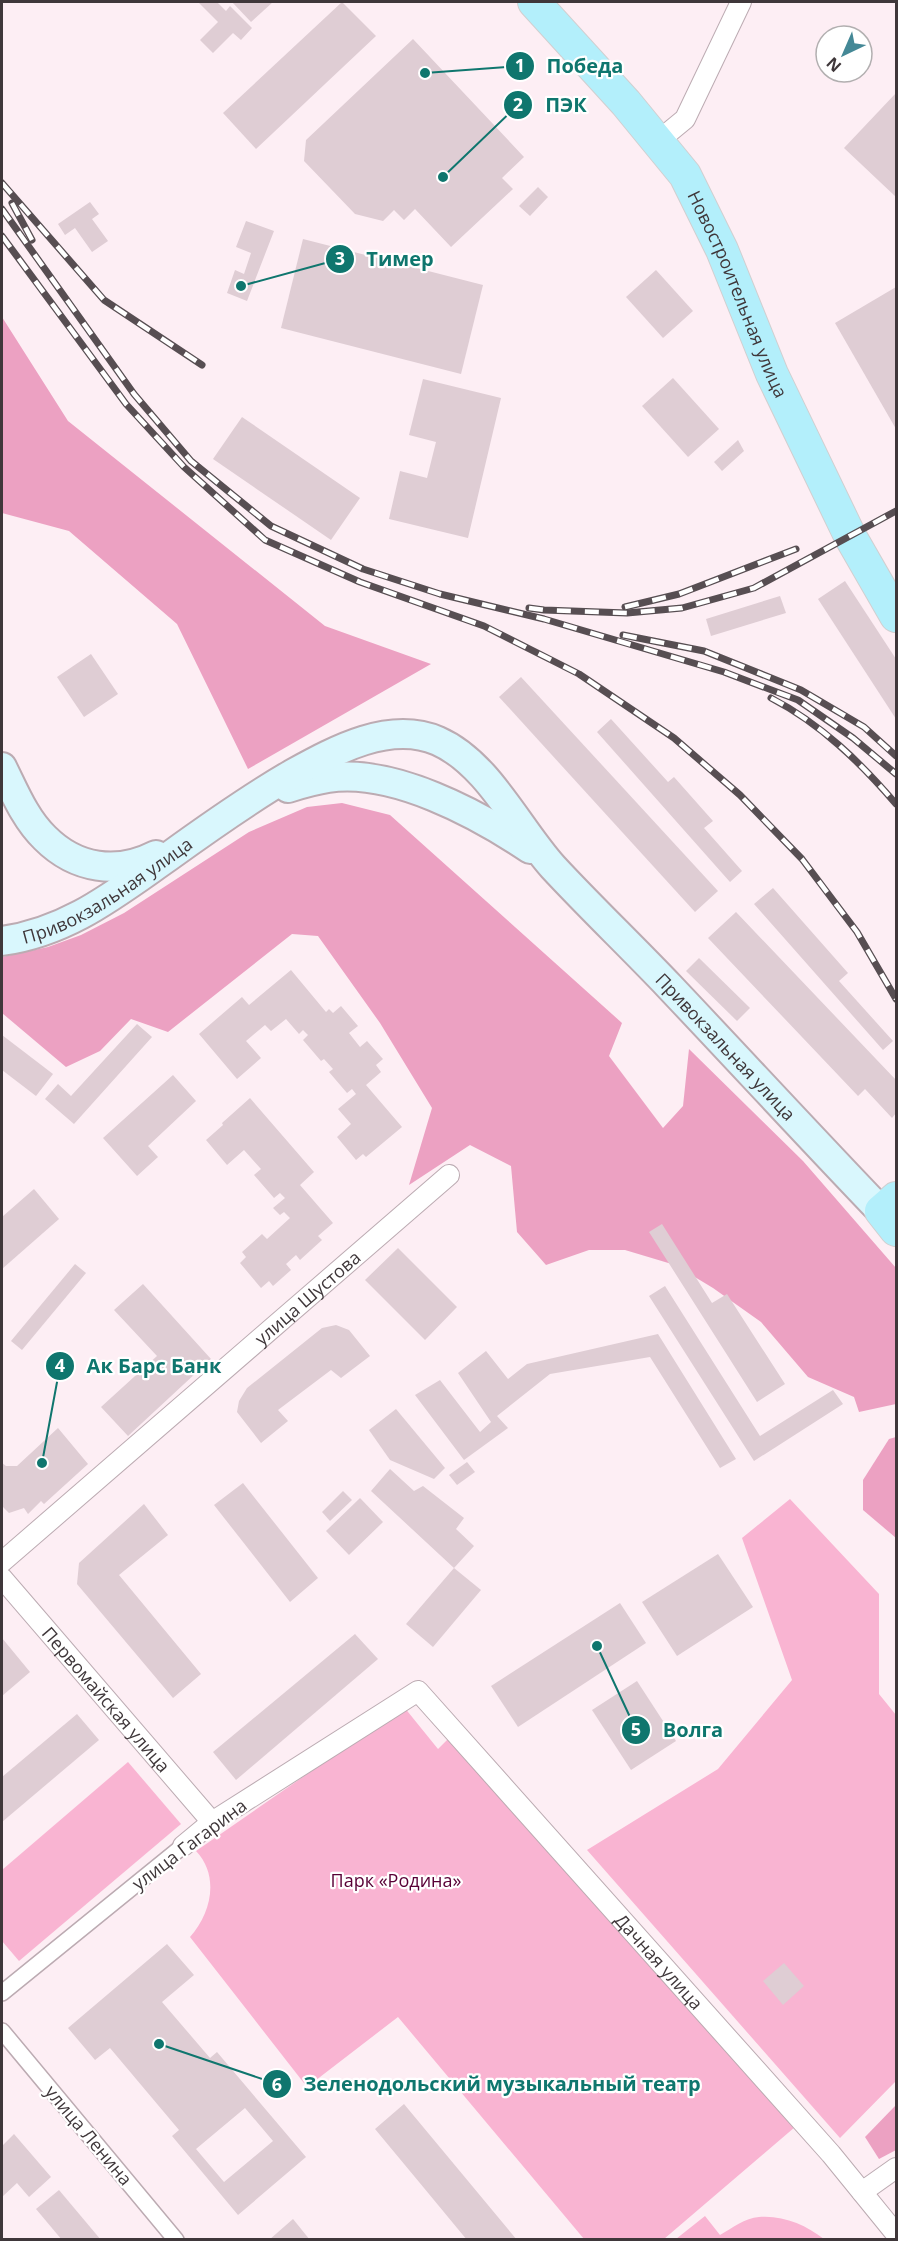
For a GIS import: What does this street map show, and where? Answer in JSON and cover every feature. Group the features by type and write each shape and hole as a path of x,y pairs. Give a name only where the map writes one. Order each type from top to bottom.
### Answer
{"main road":[{"name":"Новостроительная улица","path":"534,2 626,103 685,175 722,250 762,353 850,536 897,616"},
{"path":"2,766 22,807 45,838 77,861 105,868 140,863 208,828 278,782 330,754 393,734 412,735 438,741 464,758 487,781 551,864"},
{"path":"254,798 330,777 367,778 416,789 454,805 497,827 551,864"},
{"name":"Привокзальная улица","path":"2,941 58,927 101,904 208,828"},
{"name":"Привокзальная улица","path":"551,864 891,1213"}],"street":[{"path":"657,142 686,119 741,2"},
{"name":"улица Шустова","path":"2,1562 449,1175"},
{"name":"Первомайская улица","path":"2,1578 212,1822"},
{"name":"улица Гагарина","path":"2,1993 212,1822 418,1690"},
{"name":"Дачная улица","path":"418,1690 823,2145 897,2234"},
{"name":"улица Ленина","path":"2,2031 176,2240"},
{"path":"862,2192 897,2168"}],"green space":[{"path":"790,1499 879,1594 879,1694 896,1715 896,2081 840,2138 587,1850 718,1769 792,1680 742,1538"},
{"name":"Парк «Родина»","path":"404,1707 438,1749 452,1735 795,2127 664,2239 584,2239 398,2017 307,2087 190,1937 203,1917 210,1895 208,1872 196,1851"},
{"path":"128,1762 181,1824 19,1961 2,1941 2,1870"},
{"path":"705,2216 720,2235 749,2219 768,2217 794,2222 824,2239 676,2239"}],"shaded area":[{"path":"2,317 68,421 325,626 431,664 248,769 177,624 69,531 2,513"},
{"path":"342,803 390,815 622,1023 609,1056 663,1128 683,1106 689,1049 803,1161 896,1268 896,1404 859,1412 854,1397 808,1377 761,1322 713,1288 675,1265 625,1250 589,1250 546,1265 517,1232 511,1166 470,1145 409,1185 432,1108 380,1023 318,936 292,934 168,1032 131,1019 100,1051 66,1067 2,1013 2,957 48,947 81,935 124,913 249,832 307,807"},
{"path":"896,1437 896,1538 863,1510 863,1480 889,1439"},
{"path":"896,2105 896,2150 879,2159 865,2137"}],"building":[{"path":"198,2 217,2 226,11 230,6 252,28 241,40 233,33 213,53 200,40 218,22"},
{"path":"232,2 273,2 251,22"},
{"path":"342,2 376,36 256,149 223,113"},
{"path":"413,39 524,157 502,178 513,189 451,247 415,209 404,220 394,210 383,221 355,214 304,161 306,140"},
{"path":"896,93 896,197 844,148"},
{"path":"538,187 548,197 530,216 519,206"},
{"path":"90,202 99,214 92,219 108,241 92,252 75,228 65,235 58,224"},
{"path":"246,221 274,231 247,301 227,293 235,270 244,274 251,253 236,247"},
{"path":"303,239 483,285 461,374 281,328"},
{"path":"656,270 693,311 663,338 626,297"},
{"path":"896,287 896,429 835,323"},
{"path":"673,378 719,429 688,457 642,406"},
{"path":"423,379 501,398 468,538 389,519 400,471 427,478 436,442 409,435"},
{"path":"242,417 360,498 331,540 213,459"},
{"path":"738,440 744,451 722,471 714,462"},
{"path":"845,581 896,659 896,719 818,599"},
{"path":"780,596 786,613 711,636 706,619"},
{"path":"91,654 118,694 84,717 57,677"},
{"path":"521,677 718,891 695,912 499,697"},
{"path":"611,719 668,782 674,777 713,821 704,828 742,871 730,882 597,732"},
{"path":"773,888 848,973 839,981 893,1041 883,1050 754,904"},
{"path":"736,912 896,1080 896,1113 892,1118 865,1089 858,1096 708,938"},
{"path":"699,958 750,1008 737,1021 686,971"},
{"path":"291,970 326,1012 329,1009 333,1013 341,1006 358,1026 349,1033 360,1047 367,1041 383,1059 376,1065 381,1072 366,1085 402,1127 366,1157 363,1154 356,1160 337,1137 351,1124 338,1109 356,1094 352,1089 347,1093 329,1072 333,1069 324,1059 321,1061 303,1040 308,1035 303,1030 299,1034 286,1019 271,1031 265,1025 246,1041 261,1058 237,1079 199,1034 242,997 249,1005"},
{"path":"137,1024 152,1037 74,1124 45,1099 58,1084 71,1096"},
{"path":"2,1035 53,1074 36,1096 2,1070"},
{"path":"173,1075 196,1101 148,1146 158,1157 137,1176 103,1138"},
{"path":"250,1098 314,1172 300,1185 333,1223 318,1236 322,1240 300,1260 296,1255 286,1264 291,1270 273,1286 269,1281 261,1288 240,1263 246,1257 242,1252 262,1234 267,1239 290,1218 284,1212 280,1215 273,1208 285,1198 280,1193 274,1198 254,1175 261,1169 244,1150 227,1165 206,1140"},
{"path":"34,1189 59,1219 2,1269 2,1217"},
{"path":"662,1224 712,1303 727,1294 785,1384 757,1402 649,1232"},
{"path":"398,1248 457,1307 425,1340 365,1280"},
{"path":"75,1264 86,1273 22,1350 11,1341"},
{"path":"143,1284 211,1359 128,1436 101,1407 157,1356 114,1310"},
{"path":"665,1286 760,1436 833,1390 843,1404 754,1461 649,1296"},
{"path":"336,1325 349,1330 370,1356 341,1378 331,1370 278,1410 288,1421 261,1443 237,1412 239,1401 247,1388 322,1328"},
{"path":"658,1334 736,1459 720,1468 650,1357 550,1374 497,1416 508,1428 464,1460 415,1395 440,1380 480,1432 491,1422 458,1373 486,1351 508,1379 527,1364"},
{"path":"396,1409 445,1468 434,1479 390,1460 369,1430"},
{"path":"58,1428 88,1464 44,1504 41,1501 28,1514 24,1508 9,1513 3,1507 2,1509 2,1463 6,1466 17,1466"},
{"path":"467,1462 475,1472 457,1485 449,1475"},
{"path":"390,1469 414,1491 423,1486 464,1518 456,1529 474,1546 454,1568 371,1491"},
{"path":"243,1483 318,1578 290,1602 214,1505"},
{"path":"343,1491 352,1500 330,1521 322,1512"},
{"path":"360,1498 383,1522 349,1555 326,1531"},
{"path":"144,1504 168,1535 119,1575 201,1674 173,1698 77,1584 79,1563"},
{"path":"718,1554 753,1607 677,1656 642,1602"},
{"path":"454,1568 481,1590 433,1647 406,1624"},
{"path":"620,1603 646,1643 518,1727 491,1686"},
{"path":"355,1634 378,1659 236,1780 213,1752"},
{"path":"2,1638 30,1672 2,1696"},
{"path":"637,1681 676,1741 631,1770 592,1710"},
{"path":"77,1714 99,1740 2,1822 2,1777"},
{"path":"167,1944 194,1975 162,2002 210,2058 217,2052 306,2157 238,2215 172,2136 179,2130 110,2048 95,2060 68,2028","holes":["245,2108 273,2141 224,2182 196,2149"]},
{"path":"784,1963 804,1986 783,2005 763,1981"},
{"path":"404,2104 517,2240 467,2240 375,2129"},
{"path":"14,2134 51,2177 29,2197 17,2183 2,2197 2,2146"},
{"path":"59,2190 101,2240 62,2240 36,2209"},
{"path":"293,2219 310,2240 269,2240"}],"railway":[{"path":"2,183 104,300 202,365"},
{"path":"12,203 32,240"},
{"path":"2,209 134,394 191,461 271,526 363,569 440,594 544,619 724,672 798,700 853,738 896,774"},
{"path":"2,236 126,404 184,467 265,540 360,582 484,626 579,674 674,738 740,795 802,859 857,932 896,999"},
{"path":"529,608 627,613 682,608 754,588 896,511"},
{"path":"625,607 679,594 796,549"},
{"path":"623,635 704,651 801,690 864,727 896,756"},
{"path":"771,698 807,720 839,745 896,804"}],"place":[{"name":"Победа","path":"425,73"},
{"name":"ПЭК","path":"443,177"},
{"name":"Тимер","path":"241,286"},
{"name":"Ак Барс Банк","path":"42,1463"},
{"name":"Волга","path":"597,1646"},
{"name":"Зеленодольский музыкальный театр","path":"159,2044"}]}
